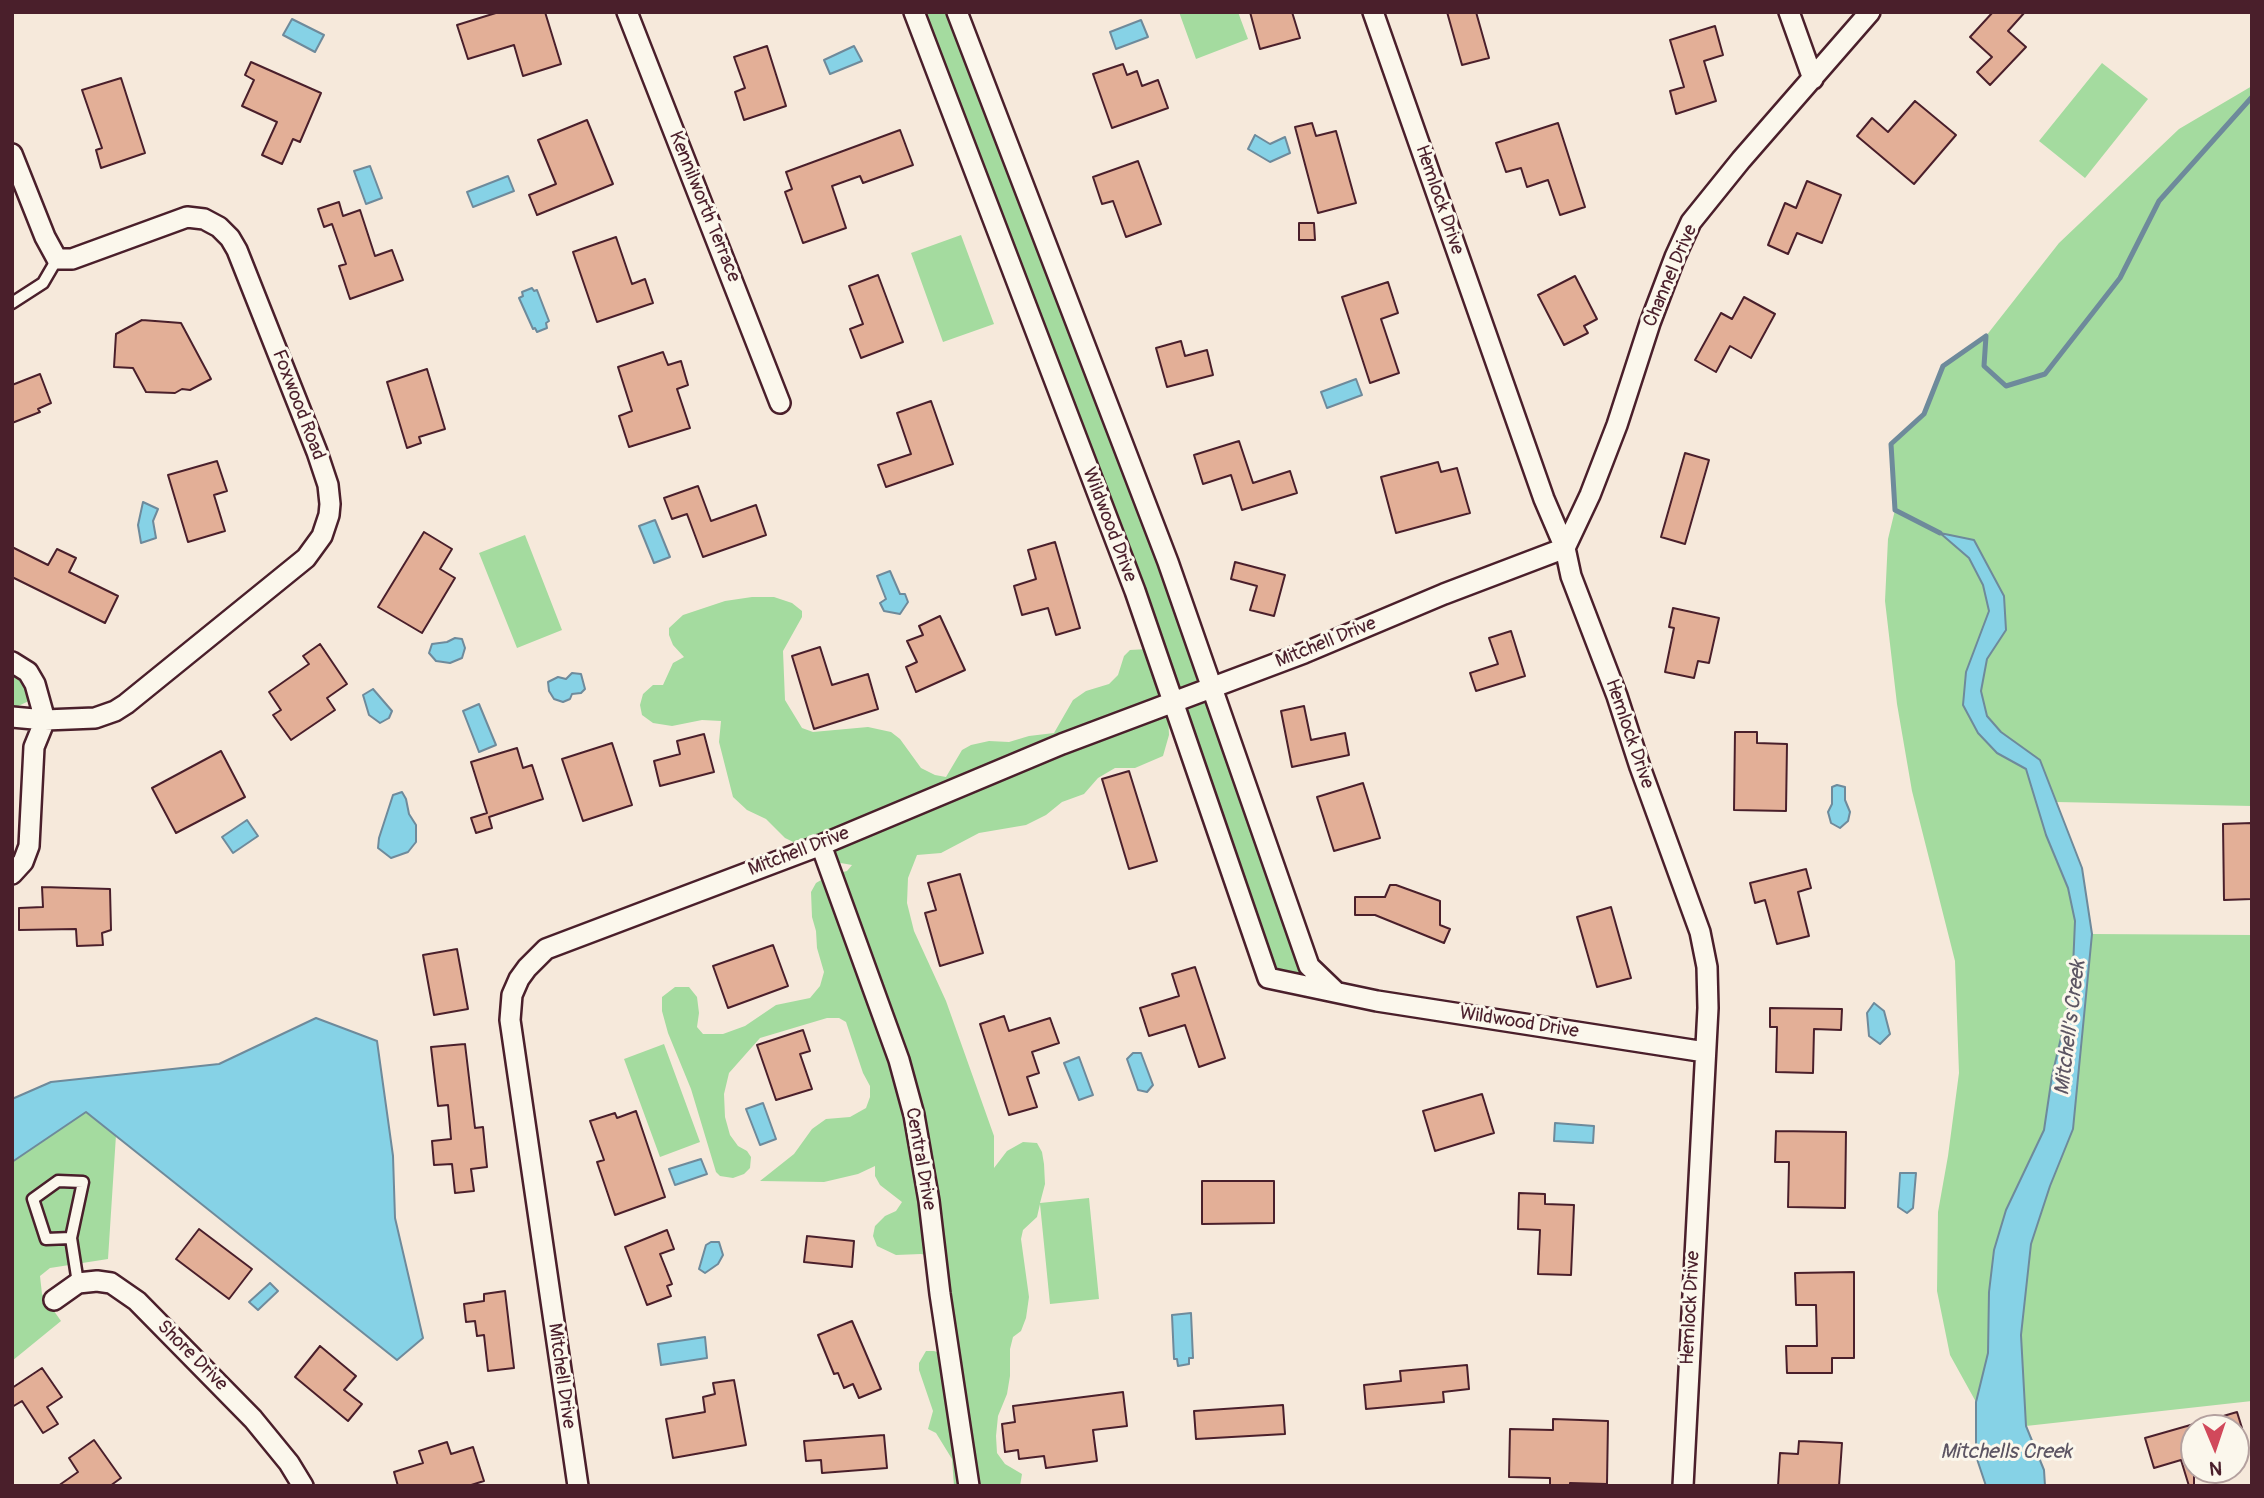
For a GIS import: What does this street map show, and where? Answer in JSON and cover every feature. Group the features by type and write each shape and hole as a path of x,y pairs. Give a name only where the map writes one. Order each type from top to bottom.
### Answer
{"street":[{"name":"Kennilworth Terrace","path":"627,12 780,403"},
{"name":"Wildwood Drive","path":"914,12 1135,591 1268,978 1391,1003 1704,1052"},
{"path":"957,12 1168,562 1310,966 1335,991"},
{"name":"Hemlock Drive","path":"1373,12 1544,499 1565,548 1571,576 1617,696 1640,768 1700,932 1707,967 1708,1008 1683,1486"},
{"path":"1789,12 1813,79"},
{"name":"Channel Drive","path":"1565,548 1617,425 1650,323 1691,222 1741,160 1870,12"},
{"path":"12,154 45,237 57,259"},
{"name":"Foxwood Road","path":"12,718 95,718 115,711 306,558 322,537 330,504 328,485 317,452 237,250 219,227 204,219 187,218 72,259 57,259"},
{"name":"Mitchell Drive","path":"578,1486 510,1020 512,995 523,974 546,949 821,845 1062,744 1565,548"},
{"path":"12,662 28,672 35,684 45,720 34,747 29,846 23,862 12,874"},
{"name":"Central Drive","path":"821,845 899,1060 914,1115 929,1201 969,1486"},
{"path":"54,1300 78,1283"},
{"name":"Shore Drive","path":"78,1283 111,1283 137,1301 253,1419 289,1462 303,1486"}],"lane":[{"path":"12,303 43,283 57,259"},
{"path":"71,1238 46,1238 33,1199 58,1181 83,1182 71,1238 78,1283"}],"green space":[{"path":"914,12 957,12 1309,966 1335,991 1268,978"},
{"path":"1179,12 1238,12 1248,39 1196,59"},
{"path":"2102,63 2148,99 2085,178 2039,141"},
{"path":"2252,86 2252,806 2056,802 2040,760 2001,732 1987,716 1981,691 1987,659 2006,630 1974,540 1942,534 1969,558 1983,585 1989,611 1966,672 1978,733 1997,753 2026,769 2046,835 2068,888 2075,921 2072,991 2052,1076 2044,1130 2006,1210 1989,1292 1988,1353 1976,1402 1950,1355 1937,1291 1938,1212 1959,1073 1955,961 1912,791 1897,704 1885,601 1888,539 1895,510 1891,444 1924,414 1943,366 1986,336 2059,243 2179,129"},
{"path":"961,235 994,324 943,342 911,253"},
{"path":"525,535 562,630 517,648 479,553"},
{"path":"774,597 792,603 802,611 802,617 783,651 785,700 802,728 813,732 868,727 891,732 900,739 921,768 935,775 946,777 962,750 971,745 989,741 1009,742 1054,733 1073,700 1086,691 1109,684 1118,675 1124,656 1130,650 1148,649 1168,712 1169,735 1163,756 1135,768 1115,768 1098,778 1084,794 1062,802 1046,815 1026,825 979,833 941,853 917,855 908,878 907,903 914,931 946,1001 994,1136 994,1168 1007,1151 1023,1142 1037,1143 1042,1152 1045,1184 1040,1203 1089,1198 1099,1299 1050,1304 1040,1204 1037,1217 1023,1230 1021,1239 1029,1297 1026,1318 1021,1331 1013,1337 1010,1349 1010,1376 1007,1394 998,1416 996,1436 997,1453 1005,1464 1022,1474 1020,1486 954,1486 952,1459 936,1433 928,1429 933,1411 919,1363 926,1351 934,1351 937,1352 939,1363 947,1350 939,1258 921,1254 896,1255 877,1246 873,1236 875,1226 885,1216 896,1211 902,1202 880,1185 875,1176 875,1166 858,1174 824,1182 760,1181 794,1154 812,1129 826,1119 850,1117 866,1108 870,1086 846,1022 839,1018 827,1018 760,1038 729,1073 724,1094 725,1117 730,1135 751,1157 750,1168 744,1174 733,1178 720,1176 716,1172 691,1089 668,1033 662,1011 662,997 675,987 689,987 697,997 697,1027 703,1034 723,1034 745,1026 776,1005 810,998 820,986 824,972 817,948 811,892 816,883 828,876 847,871 852,865 835,862 785,838 766,819 747,810 733,797 719,742 721,721 702,720 672,726 653,723 642,715 640,705 643,694 653,685 663,685 673,663 684,657 673,645 669,628 683,615 725,601"},
{"path":"12,667 22,676 33,699 12,709"},
{"path":"2092,934 2252,935 2252,1401 2026,1426 2021,1335 2031,1244 2073,1129"},
{"path":"664,1044 700,1142 660,1157 624,1059"},
{"path":"86,1111 116,1135 108,1259 50,1268 40,1276 42,1294 61,1321 12,1361 12,1162"}],"water":[{"path":"292,19 324,35 315,52 283,35"},
{"path":"1141,20 1148,37 1116,49 1110,32"},
{"path":"854,46 862,61 830,74 824,60"},
{"path":"1255,135 1270,144 1285,137 1290,153 1270,162 1248,149"},
{"path":"370,166 382,198 366,204 354,171"},
{"path":"508,176 514,191 473,207 467,192"},
{"path":"532,288 537,290 549,321 546,323 547,328 537,332 533,329 519,298 523,296 522,292"},
{"path":"1356,379 1362,395 1327,408 1321,392"},
{"path":"143,502 158,509 153,521 156,538 141,543 138,525"},
{"path":"655,520 670,557 654,563 639,526"},
{"name":"Mitchells Creek","path":"1940,533 1974,540 2004,596 2006,630 1987,659 1981,691 1987,716 2001,732 2040,760 2082,868 2092,934 2073,1129 2031,1244 2021,1335 2026,1426 2044,1470 2045,1486 1986,1486 1976,1456 1976,1402 1988,1353 1989,1292 1994,1250 2006,1210 2044,1130 2052,1076 2072,991 2075,921 2068,888 2046,835 2026,769 1997,753 1978,733 1963,705 1966,672 1989,611 1983,585 1969,558"},
{"path":"890,571 900,594 905,594 908,602 900,614 884,611 880,603 886,599 877,576"},
{"path":"455,638 462,639 465,648 462,658 450,663 436,661 429,653 432,644"},
{"path":"572,673 581,674 585,689 581,693 572,694 570,699 563,702 554,699 548,682 558,677 566,679"},
{"path":"373,689 392,711 389,718 380,723 369,715 363,695"},
{"path":"479,704 496,745 479,752 463,711"},
{"path":"1832,787 1845,787 1845,800 1850,812 1848,821 1840,828 1831,823 1828,812 1832,804"},
{"path":"402,792 409,814 416,825 416,842 408,852 391,858 378,848 379,838 393,795"},
{"path":"247,820 258,836 233,853 222,837"},
{"path":"1874,1003 1884,1011 1890,1034 1880,1044 1869,1036 1867,1013"},
{"path":"316,1018 377,1041 393,1156 395,1218 423,1338 397,1360 86,1112 12,1162 12,1099 51,1082 219,1064"},
{"path":"1133,1053 1141,1053 1153,1085 1147,1092 1138,1090 1127,1059"},
{"path":"1079,1057 1093,1095 1079,1100 1064,1063"},
{"path":"763,1103 776,1139 760,1145 746,1109"},
{"path":"1555,1123 1594,1126 1593,1143 1554,1141"},
{"path":"701,1159 707,1174 675,1185 669,1169"},
{"path":"1900,1173 1916,1173 1913,1208 1907,1213 1898,1207"},
{"path":"719,1242 723,1255 718,1264 705,1273 699,1269 706,1245"},
{"path":"270,1283 278,1291 258,1310 249,1302"},
{"path":"1191,1313 1193,1358 1189,1358 1189,1364 1178,1366 1177,1359 1174,1359 1172,1315"},
{"path":"705,1337 707,1358 661,1365 658,1344"}],"building":[{"path":"499,12 545,12 561,64 523,76 514,45 468,59 457,25"},
{"path":"1250,12 1292,12 1300,38 1260,49"},
{"path":"1447,12 1476,12 1489,58 1462,65"},
{"path":"1993,12 2025,12 2008,31 2026,47 1990,85 1977,72 1992,57 1970,37"},
{"path":"1715,26 1723,55 1704,61 1716,101 1676,114 1670,91 1684,87 1670,40"},
{"path":"767,46 786,106 744,120 735,92 745,88 734,57"},
{"path":"251,62 321,93 300,142 293,139 282,164 262,155 277,122 242,106 254,80 245,75"},
{"path":"1123,64 1127,75 1137,71 1142,86 1158,80 1168,108 1112,128 1093,74"},
{"path":"121,78 145,153 101,168 96,150 102,148 82,90"},
{"path":"1915,101 1956,135 1914,184 1857,136 1872,118 1888,132"},
{"path":"587,120 613,184 537,215 529,195 556,184 538,140"},
{"path":"1312,123 1316,136 1336,131 1356,203 1318,213 1295,127"},
{"path":"1558,123 1585,207 1560,215 1548,180 1527,187 1521,168 1506,172 1496,143"},
{"path":"900,130 913,165 863,183 860,176 832,186 846,228 803,243 785,192 792,189 786,172"},
{"path":"1138,161 1161,224 1126,237 1113,201 1102,204 1093,177"},
{"path":"1807,181 1841,195 1822,243 1797,233 1788,254 1768,245 1785,203 1796,208"},
{"path":"339,202 343,216 360,210 375,256 392,250 403,280 350,299 339,266 346,264 332,224 324,227 318,209"},
{"path":"1299,223 1314,223 1315,240 1299,240"},
{"path":"616,237 632,284 645,279 653,303 597,322 573,252"},
{"path":"878,275 903,342 861,358 850,329 863,324 849,286"},
{"path":"1575,276 1597,319 1584,326 1588,333 1564,345 1538,295"},
{"path":"1388,282 1398,313 1381,319 1399,373 1370,383 1342,297"},
{"path":"1744,297 1775,314 1751,358 1730,346 1716,372 1695,360 1721,313 1732,319"},
{"path":"142,320 181,323 211,379 190,390 182,389 175,393 146,392 133,368 114,367 116,334"},
{"path":"1181,341 1185,356 1207,350 1213,375 1167,387 1156,348"},
{"path":"663,352 668,365 681,361 688,385 677,389 690,428 629,447 619,416 632,411 618,367"},
{"path":"427,369 445,429 419,437 421,443 407,448 387,382"},
{"path":"40,374 51,403 38,409 40,412 12,423 12,385"},
{"path":"931,401 953,464 886,487 878,465 911,454 897,413"},
{"path":"1239,441 1253,483 1290,471 1297,493 1242,510 1231,475 1203,484 1194,455"},
{"path":"1685,453 1709,460 1685,544 1661,537"},
{"path":"217,461 227,491 214,495 225,531 188,542 168,475"},
{"path":"1438,462 1441,472 1457,468 1470,513 1396,533 1381,477"},
{"path":"698,486 711,521 756,505 766,535 703,557 687,514 672,519 664,498"},
{"path":"424,532 452,549 440,569 455,578 422,633 378,607"},
{"path":"1055,542 1080,628 1056,635 1048,608 1022,615 1014,586 1036,579 1028,550"},
{"path":"12,547 48,565 57,549 76,558 69,572 118,596 105,623 12,577"},
{"path":"1235,562 1285,575 1274,616 1250,610 1257,586 1231,579"},
{"path":"1673,608 1719,618 1709,663 1698,661 1694,678 1665,672 1674,628 1669,627"},
{"path":"940,616 965,670 916,692 906,667 917,662 907,641 923,635 919,626"},
{"path":"1511,631 1525,676 1476,691 1470,673 1498,664 1489,638"},
{"path":"320,644 347,684 327,698 335,710 291,740 273,715 281,710 269,692 309,664 303,656"},
{"path":"820,647 832,685 868,674 878,709 814,729 792,656"},
{"path":"1304,706 1311,740 1345,733 1349,755 1292,767 1281,711"},
{"path":"1735,732 1757,732 1757,743 1787,744 1786,811 1734,810"},
{"path":"704,734 714,772 660,786 654,761 680,754 677,741"},
{"path":"612,743 632,805 583,821 562,759"},
{"path":"517,748 523,768 532,765 543,799 489,817 492,828 476,833 471,818 487,813 471,762"},
{"path":"221,751 245,797 176,833 152,788"},
{"path":"1129,771 1157,861 1129,869 1102,779"},
{"path":"1363,783 1380,838 1334,851 1317,797"},
{"path":"2252,823 2252,899 2224,900 2223,824"},
{"path":"1806,869 1811,888 1798,892 1809,936 1777,944 1765,900 1755,903 1750,883"},
{"path":"960,874 983,953 940,966 925,913 936,910 928,883"},
{"path":"1390,885 1440,901 1440,925 1450,929 1444,943 1375,915 1355,915 1355,897 1385,897"},
{"path":"42,887 110,889 111,930 102,933 103,945 77,946 76,929 19,930 19,908 43,907"},
{"path":"1611,907 1631,978 1597,987 1577,917"},
{"path":"773,945 788,986 728,1008 713,966"},
{"path":"457,949 468,1009 434,1015 423,955"},
{"path":"1195,967 1225,1058 1199,1067 1185,1025 1149,1036 1140,1008 1179,996 1172,974"},
{"path":"1770,1008 1842,1009 1841,1030 1814,1029 1813,1073 1776,1072 1777,1027 1770,1027"},
{"path":"1004,1016 1009,1031 1050,1018 1059,1043 1032,1052 1039,1073 1027,1077 1037,1107 1009,1115 980,1024"},
{"path":"803,1030 810,1051 800,1054 812,1089 776,1100 757,1045"},
{"path":"465,1044 475,1128 483,1127 487,1167 471,1169 474,1191 455,1193 452,1164 434,1165 432,1141 451,1139 448,1105 438,1106 431,1047"},
{"path":"1482,1094 1494,1133 1435,1151 1423,1111"},
{"path":"636,1111 665,1197 615,1215 597,1162 604,1160 590,1121 615,1113 617,1118"},
{"path":"1776,1131 1846,1132 1845,1208 1788,1207 1789,1162 1775,1162"},
{"path":"1202,1181 1274,1181 1274,1223 1202,1224"},
{"path":"1519,1193 1545,1194 1545,1204 1574,1205 1571,1275 1538,1274 1540,1230 1518,1229"},
{"path":"199,1229 252,1269 229,1299 176,1259"},
{"path":"667,1230 674,1249 660,1254 672,1284 667,1286 671,1296 647,1305 625,1247"},
{"path":"807,1236 854,1241 852,1267 804,1262"},
{"path":"1854,1272 1854,1358 1832,1358 1832,1373 1787,1373 1786,1346 1817,1346 1816,1305 1796,1305 1795,1273"},
{"path":"505,1291 514,1368 488,1371 484,1335 477,1336 475,1321 466,1322 464,1304 484,1301 484,1294"},
{"path":"852,1321 881,1389 859,1398 853,1384 844,1388 838,1373 834,1374 818,1335"},
{"path":"320,1346 356,1376 344,1390 362,1404 348,1421 295,1377"},
{"path":"1467,1365 1469,1389 1443,1392 1444,1402 1366,1409 1364,1385 1401,1381 1400,1371"},
{"path":"42,1368 62,1397 47,1407 58,1424 43,1433 22,1401 12,1407 12,1388"},
{"path":"734,1380 746,1445 673,1458 666,1419 705,1412 703,1397 715,1394 713,1383"},
{"path":"1123,1392 1127,1426 1093,1430 1097,1461 1046,1468 1044,1456 1019,1459 1018,1450 1005,1452 1002,1424 1015,1422 1013,1406"},
{"path":"1283,1405 1285,1434 1196,1439 1194,1411"},
{"path":"1553,1419 1608,1421 1607,1484 1570,1483 1570,1486 1550,1486 1550,1478 1509,1477 1510,1429 1553,1430"},
{"path":"2180,1428 2180,1460 2154,1468 2145,1438"},
{"path":"884,1435 887,1468 822,1473 821,1460 806,1461 804,1441"},
{"path":"94,1440 121,1478 110,1486 58,1486 78,1472 69,1458"},
{"path":"1799,1441 1842,1443 1839,1486 1778,1486 1780,1453 1798,1454"},
{"path":"447,1442 451,1454 473,1447 484,1481 468,1486 398,1486 394,1472 423,1463 419,1451"}],"waterway":[{"name":"Mitchell's Creek","path":"1940,533 1895,510 1891,444 1924,414 1943,366 1986,336 1984,366 2006,386 2045,374 2120,278 2159,201 2252,97"}]}
